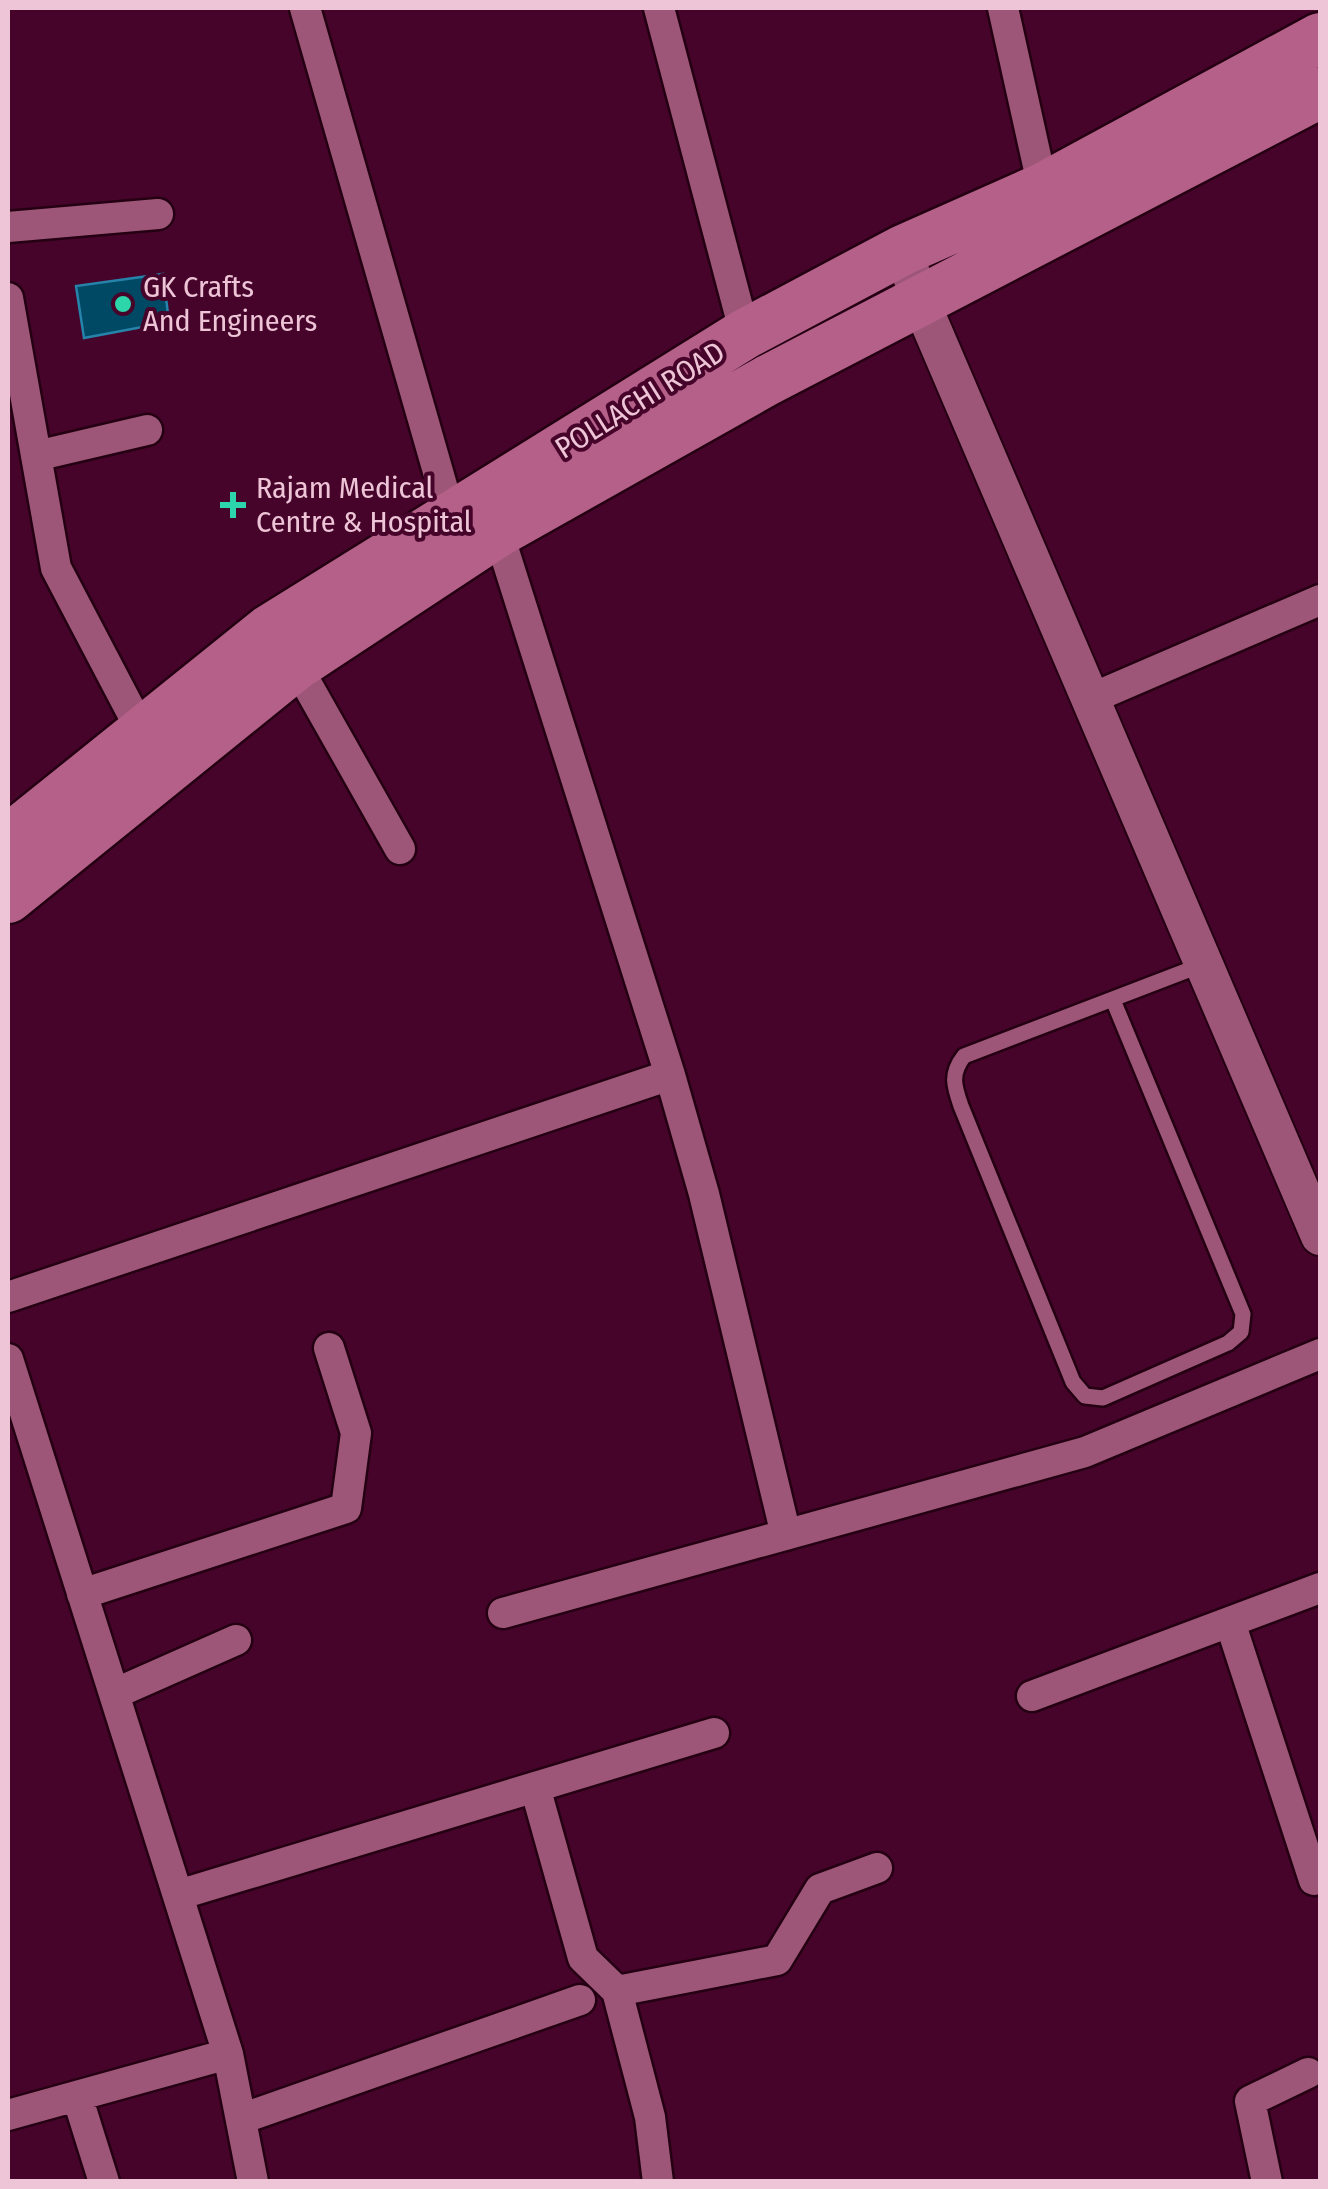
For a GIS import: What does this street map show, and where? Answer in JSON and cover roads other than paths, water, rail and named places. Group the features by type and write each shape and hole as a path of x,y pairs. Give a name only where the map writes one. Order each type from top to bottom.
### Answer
{"highway":[{"name":"POLLACHI ROAD","path":"8,840 269,630 745,334 903,250 1044,188 1320,38"},
{"path":"8,898 296,665 498,532 768,380 1320,93"}],"street":[{"path":"305,8 451,517"},
{"path":"660,8 745,334"},
{"path":"1003,8 1044,188"},
{"path":"8,227 158,214"},
{"path":"903,250 921,303 1320,1236"},
{"path":"8,298 56,568 142,732"},
{"path":"36,456 146,430"},
{"path":"498,532 670,1075 704,1194 786,1534"},
{"path":"1090,699 1320,600"},
{"path":"296,665 400,849"},
{"path":"8,1297 670,1075"},
{"path":"82,1594 346,1508 356,1434 329,1348"},
{"path":"502,1613 1085,1452 1320,1354"},
{"path":"8,1359 228,2054 253,2182"},
{"path":"1032,1696 1320,1588"},
{"path":"1230,1622 1314,1880 1320,1878"},
{"path":"114,1694 236,1640"},
{"path":"178,1894 714,1733"},
{"path":"535,1787 583,1958 618,1991 650,2117 658,2182"},
{"path":"618,1991 777,1960 820,1888 877,1868"},
{"path":"241,2119 580,2000"},
{"path":"8,2115 228,2054"},
{"path":"1266,2182 1250,2101 1308,2073"},
{"path":"77,2096 104,2182"}],"lane":[{"path":"1112,1000 1242,1314 1241,1332 1228,1343 1102,1398 1085,1396 1073,1382 954,1086 954,1069 964,1056 1204,964"}],"place":[{"name":"GK Crafts And Engineers","path":"123,304"},
{"name":"Rajam Medical Centre & Hospital","path":"233,505"}]}
